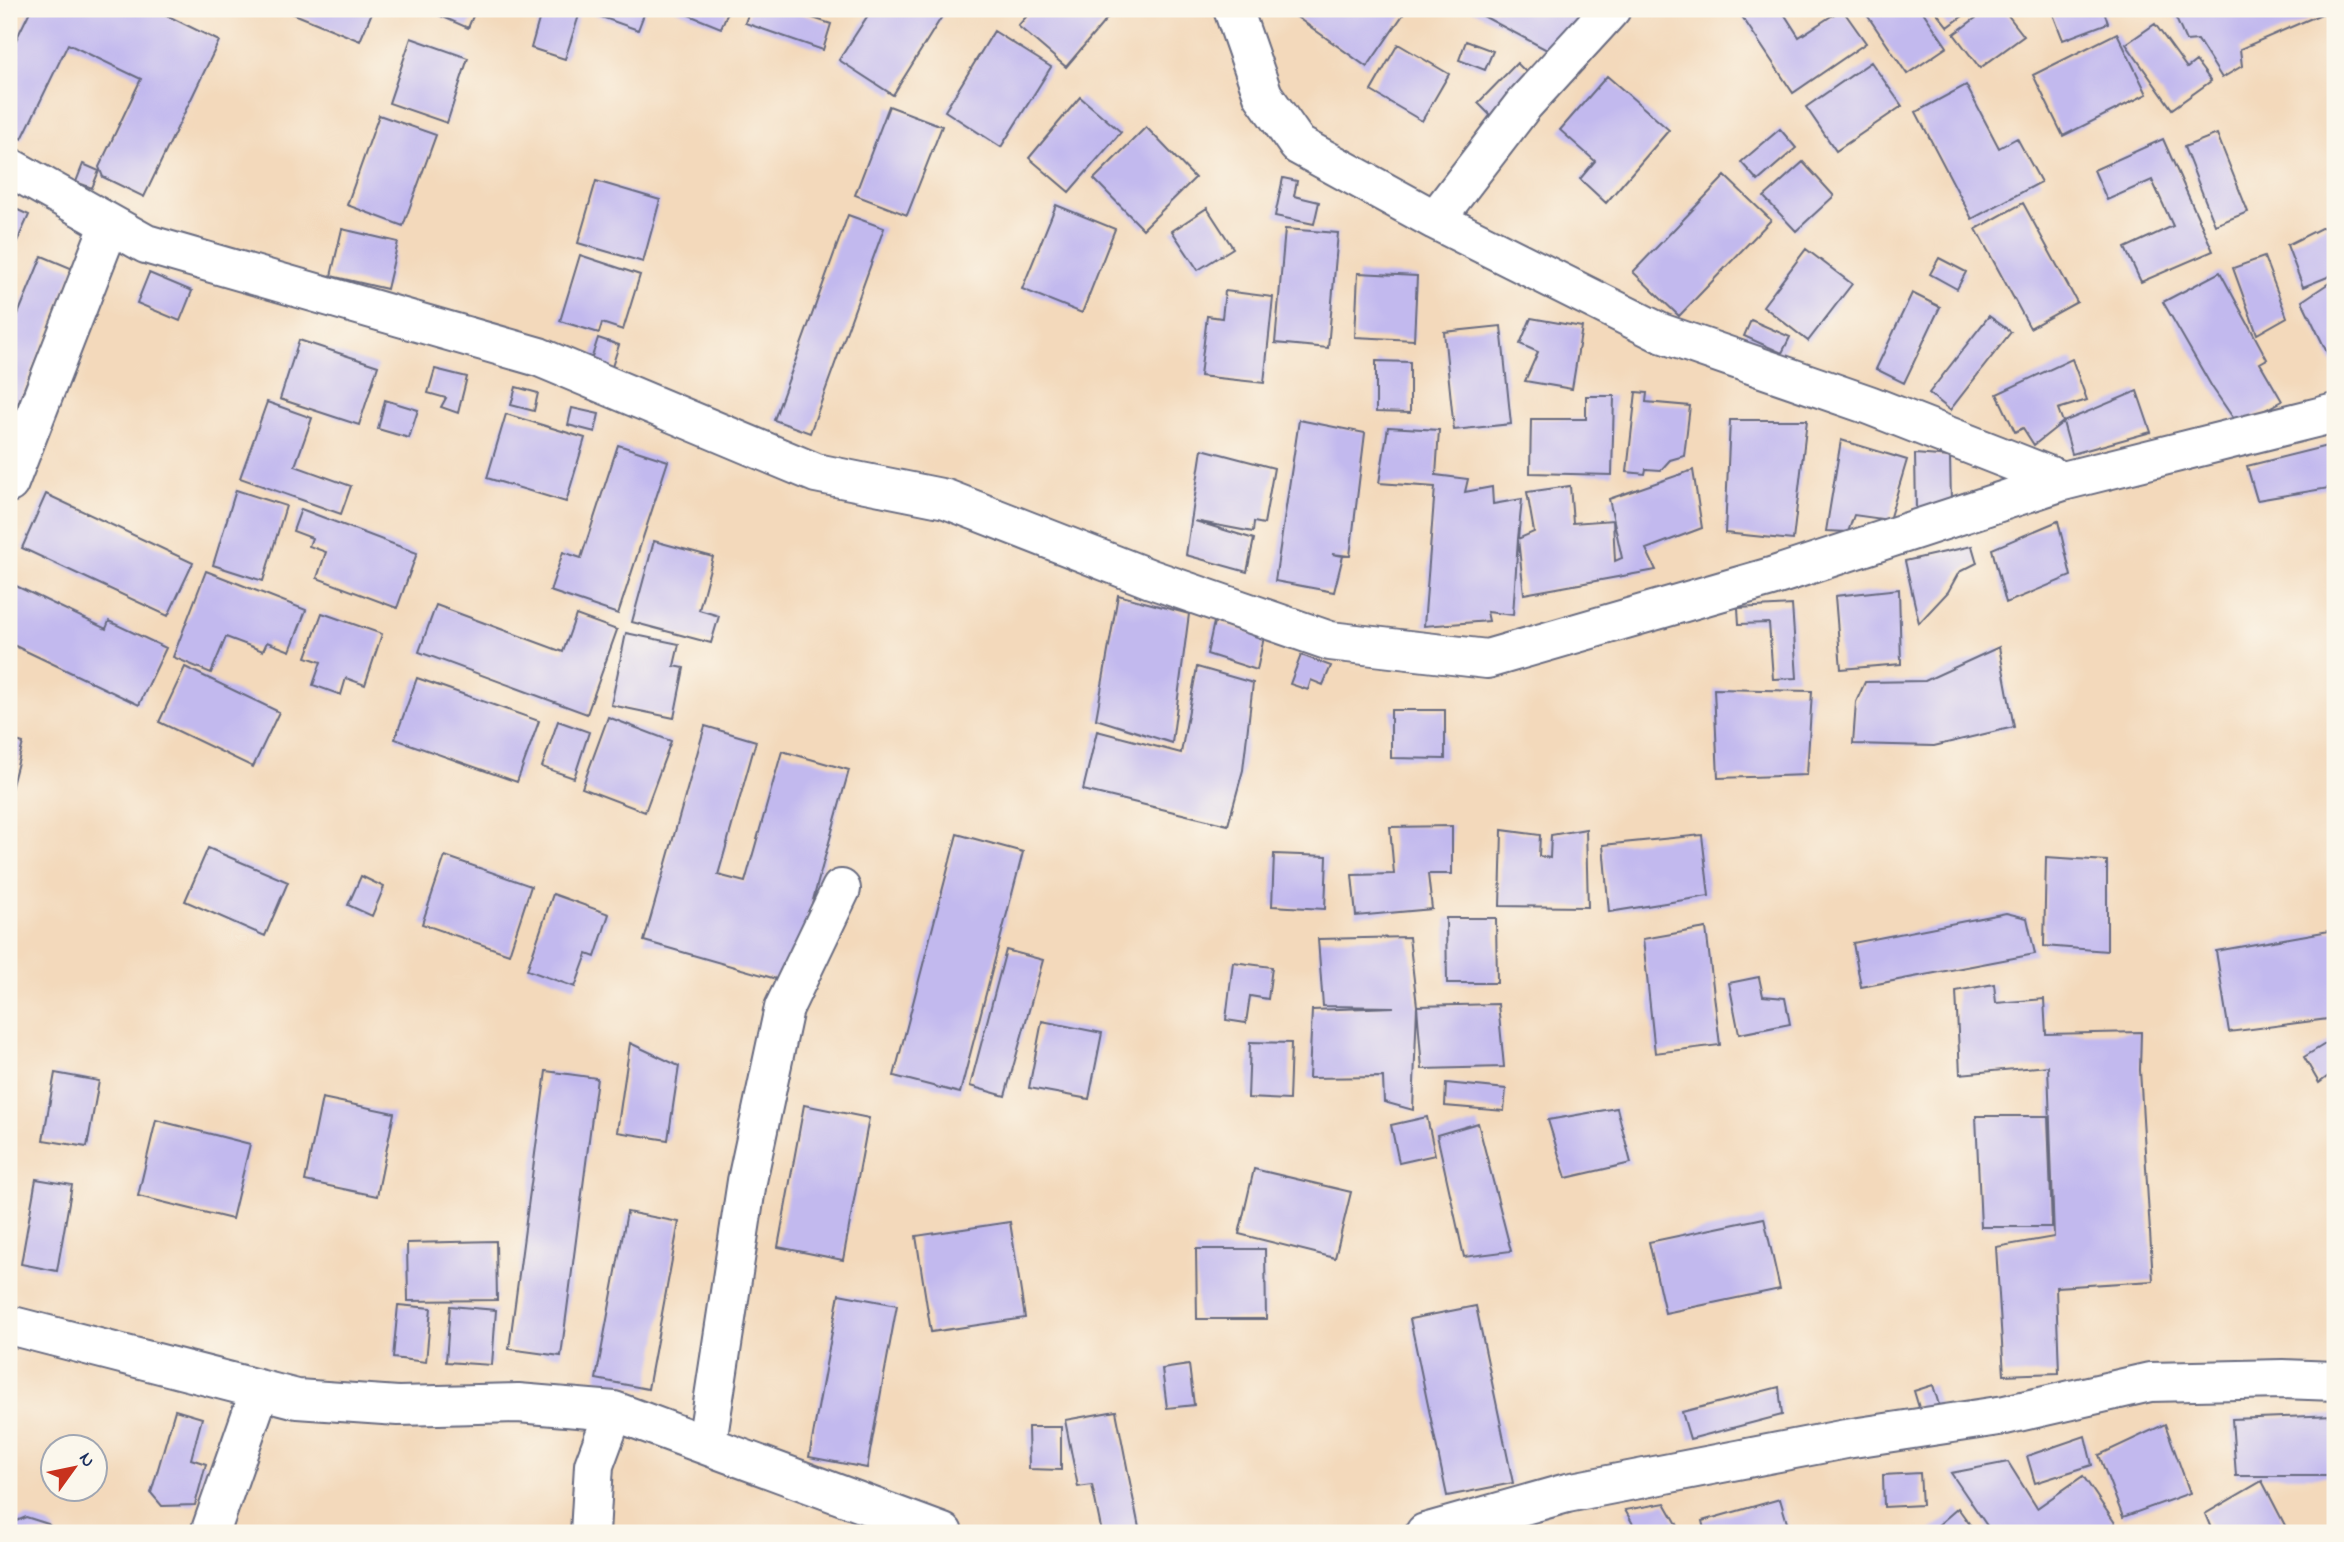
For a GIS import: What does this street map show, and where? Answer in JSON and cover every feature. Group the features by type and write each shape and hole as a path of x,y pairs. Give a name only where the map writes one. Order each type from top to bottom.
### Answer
{"street":[{"path":"1233,9 1263,95 1298,145 1435,220 1661,333 1869,405 2063,481"},
{"path":"1435,220 1524,104 1611,9"},
{"path":"9,167 146,244 539,357 816,472 946,499 1151,579 1330,641 1488,659 1771,577 2063,481 2335,414"},
{"path":"9,483 110,224"},
{"path":"707,1443 747,1181 784,1008 841,890"},
{"path":"9,1325 298,1399 398,1406 518,1403 614,1411 707,1443 943,1533"},
{"path":"1425,1533 1567,1493 1846,1439 2005,1415 2150,1382 2283,1379 2335,1381"},
{"path":"209,1533 260,1390"},
{"path":"590,1533 594,1465 614,1411"}],"building":[{"path":"31,9 154,9 219,41 144,197 103,177 99,167 141,79 68,44 22,139 9,133 9,54"},
{"path":"282,9 370,9 373,10 360,41"},
{"path":"425,9 476,9 468,28"},
{"path":"542,9 581,9 565,59 531,48"},
{"path":"592,9 646,9 638,30 590,13"},
{"path":"674,9 729,9 721,28"},
{"path":"750,9 786,9 831,24 823,50 745,23"},
{"path":"872,9 946,10 893,95 839,60"},
{"path":"1033,9 1115,9 1066,67 1018,26"},
{"path":"1293,9 1407,9 1367,67 1291,13"},
{"path":"1470,9 1588,9 1562,58"},
{"path":"1737,9 1781,9 1799,37 1842,9 1866,43 1793,93"},
{"path":"1863,9 1921,9 1947,47 1907,74"},
{"path":"1934,9 1972,9 1948,27"},
{"path":"1988,9 2003,9 2024,36 1980,68 1954,34"},
{"path":"2051,9 2103,9 2108,23 2063,40"},
{"path":"2186,9 2333,9 2240,49 2242,66 2222,78 2198,40 2186,41 2174,14"},
{"path":"2155,24 2187,68 2196,61 2211,81 2172,109 2126,44"},
{"path":"994,31 1051,67 1001,147 945,111"},
{"path":"2117,33 2147,94 2063,136 2033,75"},
{"path":"411,38 468,58 447,123 389,103"},
{"path":"1466,41 1493,51 1485,70 1459,60"},
{"path":"1398,44 1449,74 1422,121 1371,91"},
{"path":"1871,62 1902,106 1836,151 1806,107"},
{"path":"1517,63 1533,79 1494,119 1478,103"},
{"path":"1607,76 1669,130 1606,203 1580,179 1595,161 1560,130"},
{"path":"1966,85 1999,148 2017,138 2041,182 1972,219 1916,112"},
{"path":"1080,97 1121,132 1069,192 1029,158"},
{"path":"889,106 942,126 907,215 855,195"},
{"path":"379,115 436,135 403,226 347,205"},
{"path":"1146,127 1195,178 1143,229 1094,179"},
{"path":"1780,129 1796,148 1758,181 1741,162"},
{"path":"2217,134 2248,212 2215,225 2184,147"},
{"path":"2163,139 2213,251 2141,282 2125,248 2173,226 2152,180 2107,200 2094,170"},
{"path":"1803,162 1834,196 1796,231 1764,197"},
{"path":"83,164 99,171 92,188 76,182"},
{"path":"1725,176 1771,220 1679,316 1633,272"},
{"path":"1283,178 1297,181 1294,196 1319,202 1314,224 1275,216"},
{"path":"596,181 660,200 643,262 578,243"},
{"path":"2023,203 2077,302 2030,328 1976,229"},
{"path":"1056,205 1115,229 1082,313 1022,289"},
{"path":"9,206 29,215 9,259"},
{"path":"1207,208 1233,248 1198,270 1172,231"},
{"path":"848,215 884,228 810,433 774,420"},
{"path":"2335,221 2335,274 2303,287 2287,245"},
{"path":"342,229 398,242 387,289 331,276"},
{"path":"1285,229 1338,233 1328,348 1275,343"},
{"path":"1806,249 1852,284 1808,341 1763,306"},
{"path":"580,255 640,275 623,330 602,323 599,333 560,321"},
{"path":"42,256 73,269 9,426 9,336"},
{"path":"2264,257 2287,317 2257,334 2233,268"},
{"path":"1939,258 1966,272 1957,289 1930,274"},
{"path":"2220,272 2267,359 2260,363 2282,401 2238,425 2212,387 2163,302"},
{"path":"149,273 192,291 180,321 137,303"},
{"path":"1358,273 1417,276 1414,340 1355,337"},
{"path":"2335,279 2335,369 2302,301"},
{"path":"1225,291 1273,297 1264,383 1200,376 1207,316 1222,318"},
{"path":"1912,293 1940,307 1904,383 1876,369"},
{"path":"1989,316 2011,332 1950,410 1929,393"},
{"path":"1531,318 1582,327 1572,389 1525,381 1538,352 1520,344"},
{"path":"1751,320 1790,337 1782,353 1744,336"},
{"path":"1501,326 1511,424 1454,430 1444,332"},
{"path":"598,338 619,345 611,370 590,363"},
{"path":"299,340 378,366 359,425 280,399"},
{"path":"2072,359 2087,400 2058,409 2063,422 2034,445 2023,428 2015,432 1997,394"},
{"path":"1376,361 1410,362 1410,413 1376,412"},
{"path":"435,369 467,377 458,413 441,407 446,398 428,393"},
{"path":"516,387 538,393 534,411 511,405"},
{"path":"2137,391 2151,432 2072,454 2063,422"},
{"path":"1636,392 1647,393 1646,402 1690,406 1684,456 1670,460 1661,470 1646,469 1645,474 1627,472"},
{"path":"1586,396 1614,396 1612,475 1530,473 1531,419 1586,419"},
{"path":"385,400 418,410 409,438 378,429"},
{"path":"267,402 312,418 295,466 351,486 341,514 240,478"},
{"path":"572,408 599,414 595,432 568,425"},
{"path":"506,414 585,438 566,502 487,478"},
{"path":"1299,420 1365,433 1350,556 1332,554 1343,556 1334,592 1275,581"},
{"path":"1730,420 1807,420 1793,540 1725,533"},
{"path":"1388,427 1439,430 1436,475 1468,479 1465,492 1492,487 1493,504 1522,499 1513,615 1487,612 1489,621 1424,626 1435,487 1379,483"},
{"path":"1841,440 1907,460 1889,520 1854,515 1848,532 1826,531"},
{"path":"2335,444 2335,487 2257,500 2247,466"},
{"path":"618,445 668,461 618,614 550,591 563,552 581,558"},
{"path":"1202,449 1274,468 1264,524 1254,522 1253,532 1195,521 1254,539 1247,572 1186,555"},
{"path":"1915,454 1950,457 1951,502 1916,510"},
{"path":"1693,470 1702,528 1646,549 1656,570 1524,594 1518,539 1534,532 1527,492 1570,486 1573,523 1613,520 1615,561 1622,558 1609,499"},
{"path":"236,490 286,506 263,581 213,565"},
{"path":"46,494 193,563 168,616 22,548"},
{"path":"301,509 417,553 397,608 317,578 326,552 309,546 312,538 293,531"},
{"path":"2058,521 2071,576 2006,603 1992,549"},
{"path":"654,541 713,557 699,610 719,616 711,643 632,622"},
{"path":"1972,546 1977,563 1959,572 1948,592 1919,623 1905,561"},
{"path":"206,571 306,610 290,651 267,642 263,651 226,637 211,673 173,657"},
{"path":"14,585 106,629 109,621 166,648 139,705 9,643 9,590"},
{"path":"1899,589 1901,664 1841,669 1835,596"},
{"path":"1118,595 1189,614 1172,743 1096,719"},
{"path":"436,605 563,652 576,615 617,630 587,714 419,652"},
{"path":"1792,605 1797,678 1773,679 1769,623 1739,624 1738,608"},
{"path":"322,613 382,634 365,685 346,678 341,695 313,685 321,662 306,657"},
{"path":"1214,622 1264,637 1257,670 1207,654"},
{"path":"626,633 679,644 674,666 684,668 674,718 611,705"},
{"path":"1999,647 2014,727 1934,746 1853,744 1856,702 1865,682 1925,681"},
{"path":"1301,655 1331,666 1323,685 1311,680 1308,690 1290,684"},
{"path":"185,667 279,712 253,767 159,722"},
{"path":"1197,667 1253,683 1243,770 1228,825 1083,790 1097,731 1181,753"},
{"path":"417,678 539,721 517,782 395,739"},
{"path":"1714,689 1812,691 1807,775 1718,778"},
{"path":"1391,710 1445,710 1445,759 1391,758"},
{"path":"608,717 671,741 645,812 582,788"},
{"path":"558,721 589,732 574,778 542,767"},
{"path":"705,726 756,741 718,875 745,882 782,751 849,770 790,983 644,941"},
{"path":"9,739 23,743 10,793 9,793"},
{"path":"1452,826 1452,874 1428,874 1432,909 1356,916 1352,875 1394,874 1390,827"},
{"path":"1586,829 1588,907 1500,906 1502,830 1540,835 1539,856 1550,858 1551,835"},
{"path":"957,834 1023,852 960,1093 894,1076"},
{"path":"1702,835 1709,896 1609,912 1603,845"},
{"path":"208,848 288,882 265,936 185,901"},
{"path":"1274,854 1327,856 1325,909 1272,906"},
{"path":"445,856 531,886 509,954 422,924"},
{"path":"2046,857 2107,861 2107,951 2044,946"},
{"path":"361,876 384,887 372,916 348,905"},
{"path":"553,894 609,914 595,957 587,954 575,987 527,970"},
{"path":"2006,913 2027,918 2035,954 1861,987 1853,943"},
{"path":"1446,918 1496,918 1497,983 1447,983"},
{"path":"1706,928 1720,1045 1655,1053 1643,939"},
{"path":"2335,930 2335,1018 2229,1032 2216,951"},
{"path":"1409,937 1417,1006 1413,1110 1384,1102 1383,1077 1309,1078 1312,1010 1394,1007 1323,1006 1318,939"},
{"path":"1006,950 1043,960 1005,1096 970,1086"},
{"path":"1233,962 1272,967 1268,999 1250,996 1246,1023 1226,1020"},
{"path":"1759,977 1763,996 1785,998 1790,1024 1739,1034 1729,983"},
{"path":"1994,984 1996,1003 2044,999 2046,1034 2141,1032 2140,1070 2153,1281 2056,1287 2059,1373 2004,1375 1996,1247 2054,1237 2048,1066 1960,1074 1956,991"},
{"path":"1498,1004 1504,1067 1422,1069 1417,1006"},
{"path":"1042,1021 1102,1033 1089,1099 1029,1088"},
{"path":"2335,1038 2335,1071 2319,1083 2304,1057"},
{"path":"1250,1042 1291,1043 1289,1100 1248,1098"},
{"path":"630,1043 679,1066 668,1140 617,1132"},
{"path":"546,1071 597,1078 561,1356 509,1349"},
{"path":"55,1073 99,1081 87,1147 43,1140"},
{"path":"1446,1083 1506,1089 1504,1111 1445,1106"},
{"path":"322,1098 394,1113 377,1196 305,1181"},
{"path":"804,1105 869,1118 843,1260 778,1247"},
{"path":"1617,1108 1631,1163 1566,1178 1548,1120"},
{"path":"1976,1116 2048,1116 2052,1227 1981,1227"},
{"path":"1427,1117 1435,1155 1399,1163 1391,1125"},
{"path":"156,1120 250,1144 232,1219 138,1196"},
{"path":"1478,1123 1511,1251 1464,1257 1437,1135"},
{"path":"1254,1169 1351,1192 1335,1258 1239,1234"},
{"path":"36,1179 72,1185 57,1271 21,1264"},
{"path":"627,1212 679,1222 648,1389 596,1379"},
{"path":"1764,1218 1780,1289 1665,1313 1649,1242"},
{"path":"1010,1222 1025,1318 931,1332 916,1236"},
{"path":"496,1241 497,1300 408,1301 407,1243"},
{"path":"1196,1249 1265,1249 1266,1319 1197,1319"},
{"path":"839,1294 897,1305 867,1468 809,1457"},
{"path":"398,1305 431,1308 426,1362 393,1358"},
{"path":"450,1306 496,1310 492,1365 446,1362"},
{"path":"1476,1306 1513,1483 1447,1496 1410,1319"},
{"path":"1189,1365 1194,1405 1167,1408 1162,1369"},
{"path":"1933,1385 1939,1405 1920,1411 1914,1391"},
{"path":"1779,1387 1782,1415 1690,1439 1682,1412"},
{"path":"175,1410 202,1418 191,1459 206,1464 195,1505 162,1506 151,1493"},
{"path":"1116,1411 1140,1533 1102,1533 1092,1485 1078,1487 1065,1420"},
{"path":"2335,1415 2335,1476 2236,1476 2232,1419"},
{"path":"2165,1424 2190,1493 2123,1517 2099,1455"},
{"path":"1028,1427 1061,1427 1061,1470 1029,1469"},
{"path":"2085,1436 2092,1465 2035,1483 2027,1456"},
{"path":"2008,1462 2037,1508 2083,1476 2117,1526 2108,1533 1992,1533 1951,1473"},
{"path":"1920,1473 1922,1505 1884,1507 1883,1475"},
{"path":"2262,1481 2289,1533 2213,1533 2205,1514"},
{"path":"1780,1499 1790,1533 1705,1533 1702,1521"},
{"path":"1665,1503 1682,1533 1638,1533 1625,1510"},
{"path":"1958,1508 1976,1533 1929,1533"},
{"path":"26,1517 48,1524 57,1533 9,1533 9,1524"}]}
